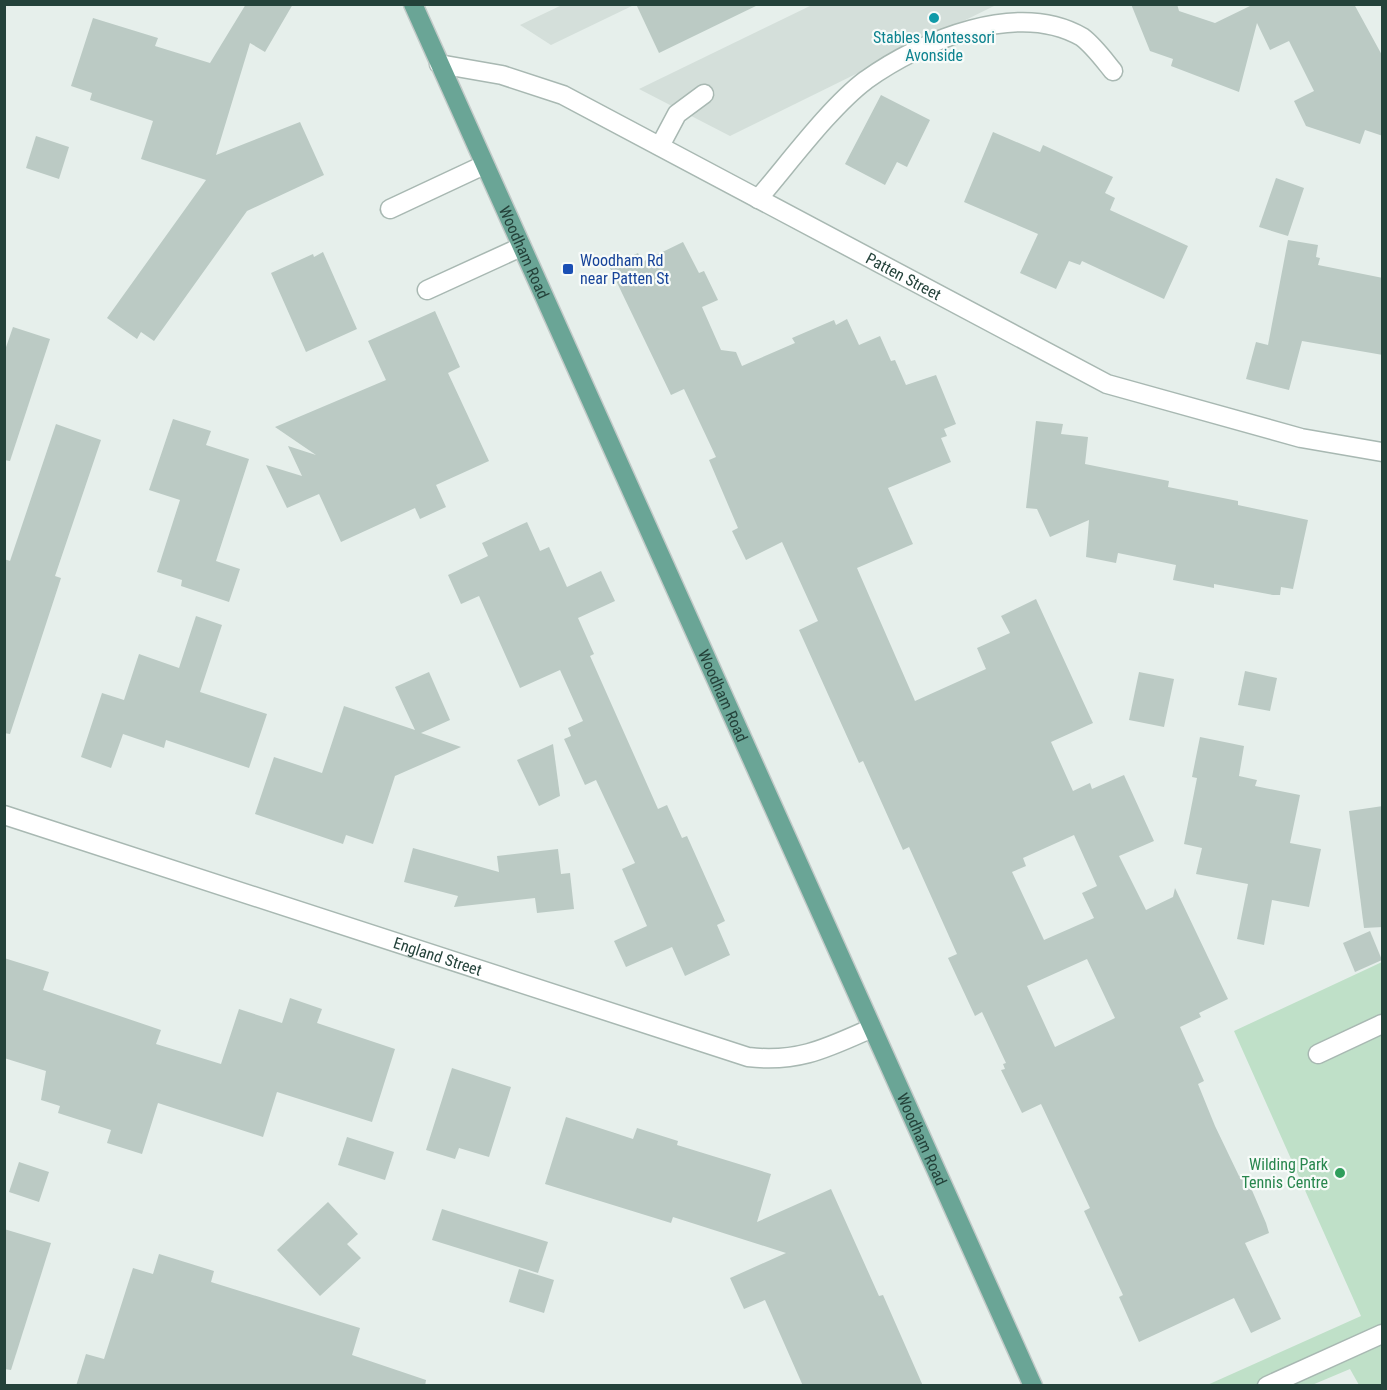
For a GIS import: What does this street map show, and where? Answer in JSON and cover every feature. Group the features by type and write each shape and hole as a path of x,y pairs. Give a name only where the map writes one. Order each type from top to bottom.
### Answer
{"main road":[{"name":"Woodham Road","path":"413,4 1033,1386"}],"street":[{"path":"758,199 825,121 865,81 948,34 991,20 1027,19 1056,23 1083,38 1113,71"},
{"name":"Patten Street","path":"439,64 502,75 563,95 1107,384 1301,438 1383,452"},
{"path":"660,146 677,114 704,93"},
{"path":"390,209 484,165"},
{"path":"427,290 521,247"},
{"name":"England Street","path":"4,815 748,1057 775,1060 797,1057 816,1052 872,1028"},
{"path":"1318,1054 1383,1024"},
{"path":"1267,1386 1383,1334"}],"shaded area":[{"path":"562,5 634,5 551,45 520,25"},
{"path":"812,5 996,5 730,136 639,89"}],"green space":[{"name":"Wilding Park Tennis Centre","path":"1382,962 1382,1385 1359,1385 1350,1369 1312,1385 1205,1386 1361,1316 1234,1031"}],"building":[{"path":"246,4 293,4 265,52 250,43 216,155 300,122 324,175 247,211 154,341 141,332 137,339 107,318 206,180 141,159 153,121 90,100 92,93 71,86 93,18 158,38 155,46 210,63"},
{"path":"636,4 760,4 659,53"},
{"path":"1131,4 1177,4 1179,11 1215,23 1250,6 1249,4 1354,4 1383,57 1383,136 1365,130 1360,144 1306,126 1294,101 1314,91 1289,41 1270,50 1257,23 1239,92 1171,66 1173,59 1150,51"},
{"path":"881,95 930,120 907,167 897,162 885,185 845,164"},
{"path":"993,132 1040,152 1043,145 1113,177 1105,193 1115,198 1110,210 1188,246 1164,299 1082,261 1080,265 1069,261 1056,289 1020,273 1038,234 964,202"},
{"path":"36,136 69,147 59,179 26,168"},
{"path":"1276,178 1304,188 1288,236 1259,227"},
{"path":"1288,240 1318,245 1316,257 1320,258 1318,265 1383,278 1383,355 1302,341 1289,390 1246,379 1256,342 1268,345"},
{"path":"683,242 699,273 704,271 718,300 702,307 721,350 736,352 742,366 795,343 792,338 834,320 836,325 847,319 859,345 880,336 891,361 895,360 906,385 936,375 956,424 944,429 947,436 941,438 951,462 888,488 913,544 857,568 915,701 986,669 977,648 1010,633 1001,616 1036,599 1093,723 1051,742 1073,791 1090,783 1092,789 1124,775 1154,841 1119,856 1146,910 1173,897 1175,888 1228,999 1199,1013 1201,1017 1180,1027 1204,1081 1198,1084 1215,1126 1239,1176 1245,1174 1266,1223 1269,1233 1245,1243 1281,1319 1251,1333 1234,1298 1139,1342 1119,1297 1123,1295 1084,1211 1090,1208 1041,1104 1022,1113 1001,1070 1005,1069 1003,1064 1006,1063 982,1012 975,1016 948,958 957,954 909,847 903,850 863,761 859,763 799,630 818,621 782,542 746,560 732,531 738,528 709,460 716,457 684,389 671,395 609,266 638,253 642,262","holes":["1074,835 1097,886 1082,893 1094,918 1044,940 1012,872 1026,866 1023,858","1087,959 1115,1018 1055,1047 1027,986"]},
{"path":"323,252 357,329 306,352 271,273 313,254 314,257"},
{"path":"435,311 460,367 448,373 489,461 436,485 446,507 420,519 415,508 341,542 319,494 287,508 266,465 302,476 288,446 316,455 275,427 386,380 368,341"},
{"path":"13,327 50,339 10,461 4,460 4,353"},
{"path":"173,419 211,431 206,445 249,459 216,561 240,569 229,602 181,586 182,580 157,572 180,500 149,490"},
{"path":"1036,421 1063,424 1061,434 1088,437 1085,464 1169,481 1168,487 1238,501 1238,505 1308,520 1293,589 1281,587 1280,595 1273,595 1214,584 1214,588 1173,580 1176,565 1118,553 1116,563 1086,557 1089,520 1050,537 1037,509 1026,508"},
{"path":"56,424 101,440 55,576 61,578 10,734 4,733 4,559 10,561"},
{"path":"527,522 540,551 549,547 567,587 601,571 615,601 578,618 594,654 590,656 658,809 667,805 682,838 687,836 725,921 717,925 730,955 685,976 672,947 626,967 614,941 647,926 622,869 635,863 596,780 585,785 564,739 571,736 568,728 583,721 560,670 520,688 479,596 461,604 448,575 488,556 482,543"},
{"path":"196,616 222,625 200,692 267,714 249,768 166,740 164,748 123,734 111,768 81,757 102,693 124,700 139,654 179,668"},
{"path":"1245,671 1277,678 1270,711 1238,705"},
{"path":"429,672 450,720 421,733 461,747 395,776 373,844 346,835 343,844 255,814 274,757 322,773 344,706 415,730 395,687"},
{"path":"1139,672 1174,679 1164,727 1129,720"},
{"path":"1200,737 1244,746 1239,776 1257,780 1255,786 1300,795 1290,843 1321,849 1309,907 1272,900 1264,945 1237,939 1248,884 1196,874 1202,848 1184,844 1197,778 1192,777"},
{"path":"553,744 560,796 539,806 517,760"},
{"path":"1383,806 1383,927 1364,928 1349,811"},
{"path":"413,848 499,872 497,856 558,849 561,874 570,873 574,909 537,913 535,898 454,907 458,896 404,882"},
{"path":"1370,931 1382,960 1355,972 1343,943"},
{"path":"4,958 49,972 43,990 161,1030 156,1044 221,1064 239,1009 282,1023 290,998 322,1009 317,1023 395,1049 372,1122 277,1092 263,1137 158,1103 142,1154 107,1143 111,1130 58,1113 60,1106 41,1100 46,1071 4,1058"},
{"path":"452,1068 511,1087 489,1157 459,1148 455,1159 426,1150"},
{"path":"566,1117 633,1139 637,1128 678,1141 677,1145 771,1174 757,1222 831,1189 879,1296 883,1295 923,1386 803,1386 765,1300 744,1309 730,1278 786,1253 673,1217 671,1223 545,1184"},
{"path":"347,1137 394,1152 385,1180 338,1165"},
{"path":"19,1162 49,1172 39,1202 9,1192"},
{"path":"328,1202 358,1234 347,1244 361,1258 320,1296 277,1250"},
{"path":"442,1209 548,1242 538,1273 432,1240"},
{"path":"4,1229 51,1243 11,1370 4,1369"},
{"path":"159,1254 214,1271 211,1282 360,1328 352,1355 426,1380 425,1386 76,1386 86,1354 104,1359 133,1268 153,1274"},
{"path":"519,1269 554,1280 544,1313 509,1302"}],"place":[{"name":"Stables Montessori Avonside","path":"934,18"},
{"name":"Woodham Rd near Patten St","path":"568,269"},
{"name":"Wilding Park Tennis Centre","path":"1340,1173"}]}
